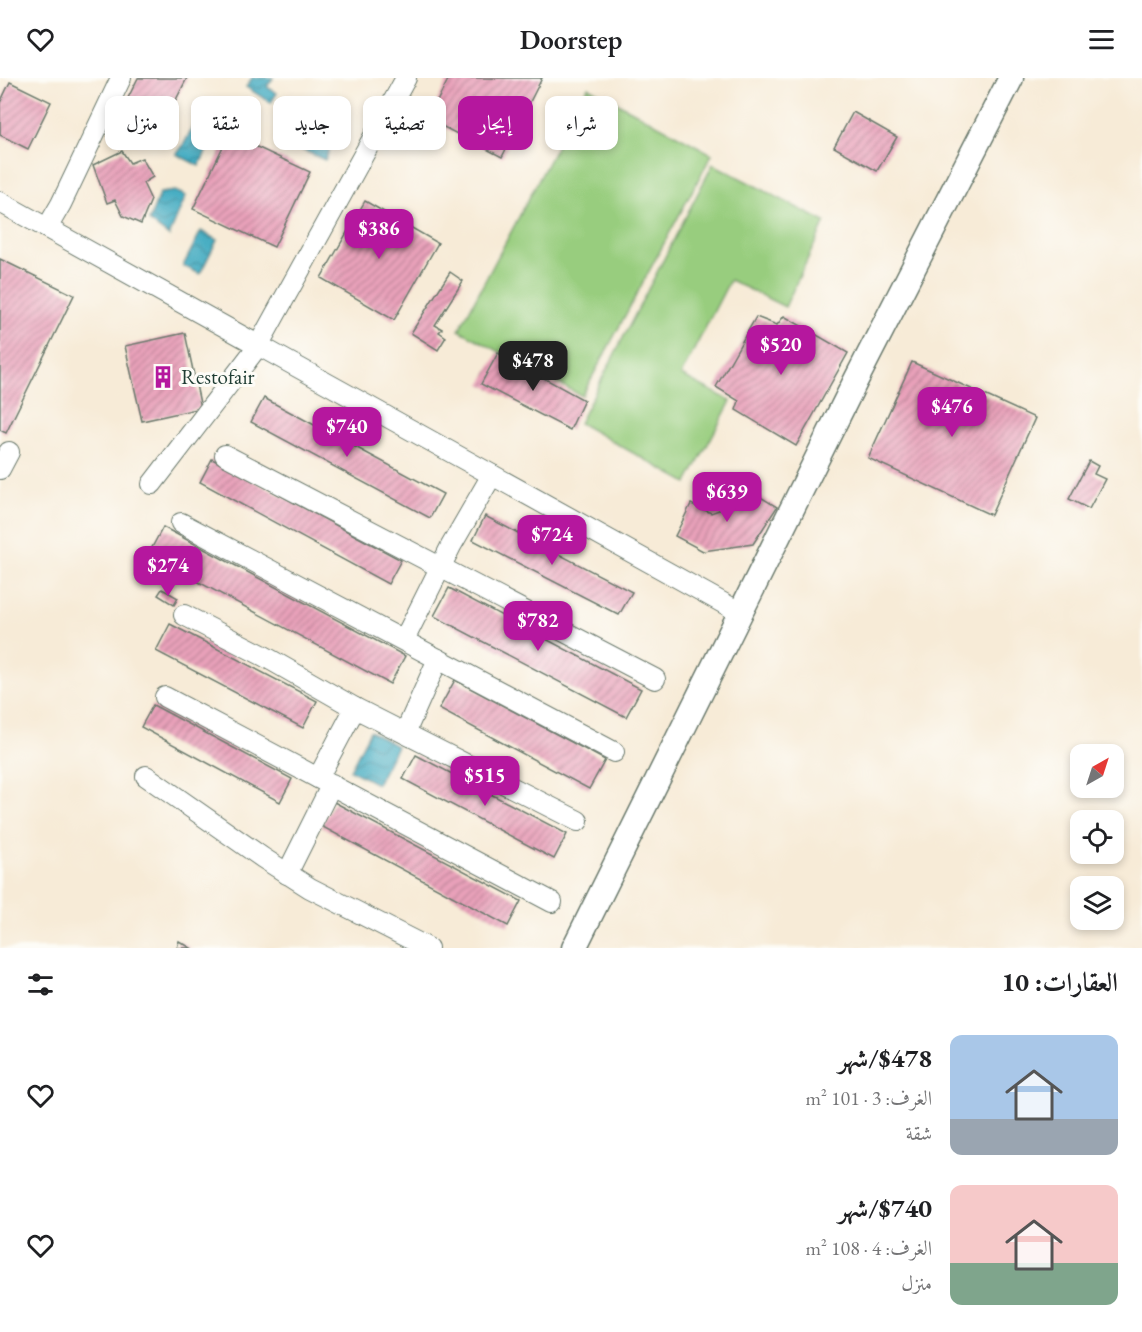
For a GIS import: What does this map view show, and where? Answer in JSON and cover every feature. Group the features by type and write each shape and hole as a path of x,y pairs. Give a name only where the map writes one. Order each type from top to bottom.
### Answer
{"street":[{"path":"47,228 61,204 121,78"},
{"path":"152,484 258,346 406,78"},
{"path":"574,948 1011,78"},
{"path":"0,202 741,613"},
{"path":"225,455 656,679"},
{"path":"404,640 492,475"},
{"path":"181,523 614,752"},
{"path":"184,615 264,656 355,708 578,821"},
{"path":"405,733 438,659"},
{"path":"165,697 552,902"},
{"path":"287,874 355,708"},
{"path":"146,776 287,874 342,906 428,948"}],"green space":[{"path":"588,87 605,96 583,96"},
{"path":"618,103 712,154 582,396 459,330 555,150 618,150"},
{"path":"713,164 825,222 785,307 730,280 681,375 731,401 687,483 579,423"}],"water":[{"path":"252,78 273,78 267,87 277,93 273,96 271,103 246,87"},
{"path":"191,131 191,150 207,150 199,166 176,154"},
{"path":"302,150 329,150 325,160"},
{"path":"175,191 186,196 169,236 149,221 160,193"},
{"path":"201,231 217,240 200,274 183,266"},
{"path":"370,731 397,746 377,784 350,770"}],"building":[{"path":"138,78 187,78 178,96 129,96"},
{"path":"449,78 542,78 533,96 458,96 458,134 446,128 446,96 440,96"},
{"path":"10,82 51,102 28,149 0,135 0,103"},
{"path":"853,112 897,137 877,171 834,147"},
{"path":"261,149 310,172 274,247 193,209 221,150"},
{"path":"488,150 506,150 502,157"},
{"path":"122,151 130,163 142,158 153,177 143,183 151,200 141,224 123,216 115,200 107,203 93,165"},
{"path":"365,201 438,243 394,320 321,278"},
{"path":"0,259 74,295 6,433 0,430"},
{"path":"450,272 463,281 435,325 442,329 439,332 446,337 438,350 411,333"},
{"path":"784,316 848,353 796,446 736,410 739,401 716,387 756,317 777,325"},
{"name":"Restofair","path":"185,333 201,408 142,421 125,346"},
{"path":"498,353 584,400 570,430 481,384"},
{"path":"912,362 1035,418 991,515 868,458"},
{"path":"264,398 443,494 430,518 251,422"},
{"path":"212,459 401,560 388,584 200,482"},
{"path":"1089,461 1098,466 1094,474 1105,479 1089,509 1069,499"},
{"path":"744,487 777,507 753,544 703,551 675,536 691,504 711,513 733,505"},
{"path":"485,516 632,592 619,615 473,540"},
{"path":"163,527 405,656 390,684 148,555"},
{"path":"449,588 641,689 626,717 434,616"},
{"path":"162,589 178,598 174,605 158,595"},
{"path":"170,624 317,701 303,728 156,651"},
{"path":"455,680 605,760 589,789 439,709"},
{"path":"153,705 292,779 280,802 141,727"},
{"path":"416,755 567,834 554,859 403,779"},
{"path":"334,802 521,901 508,926 321,826"},
{"path":"179,941 191,948 177,948"}],"place":[{"name":"Restofair","path":"163,377"}]}
